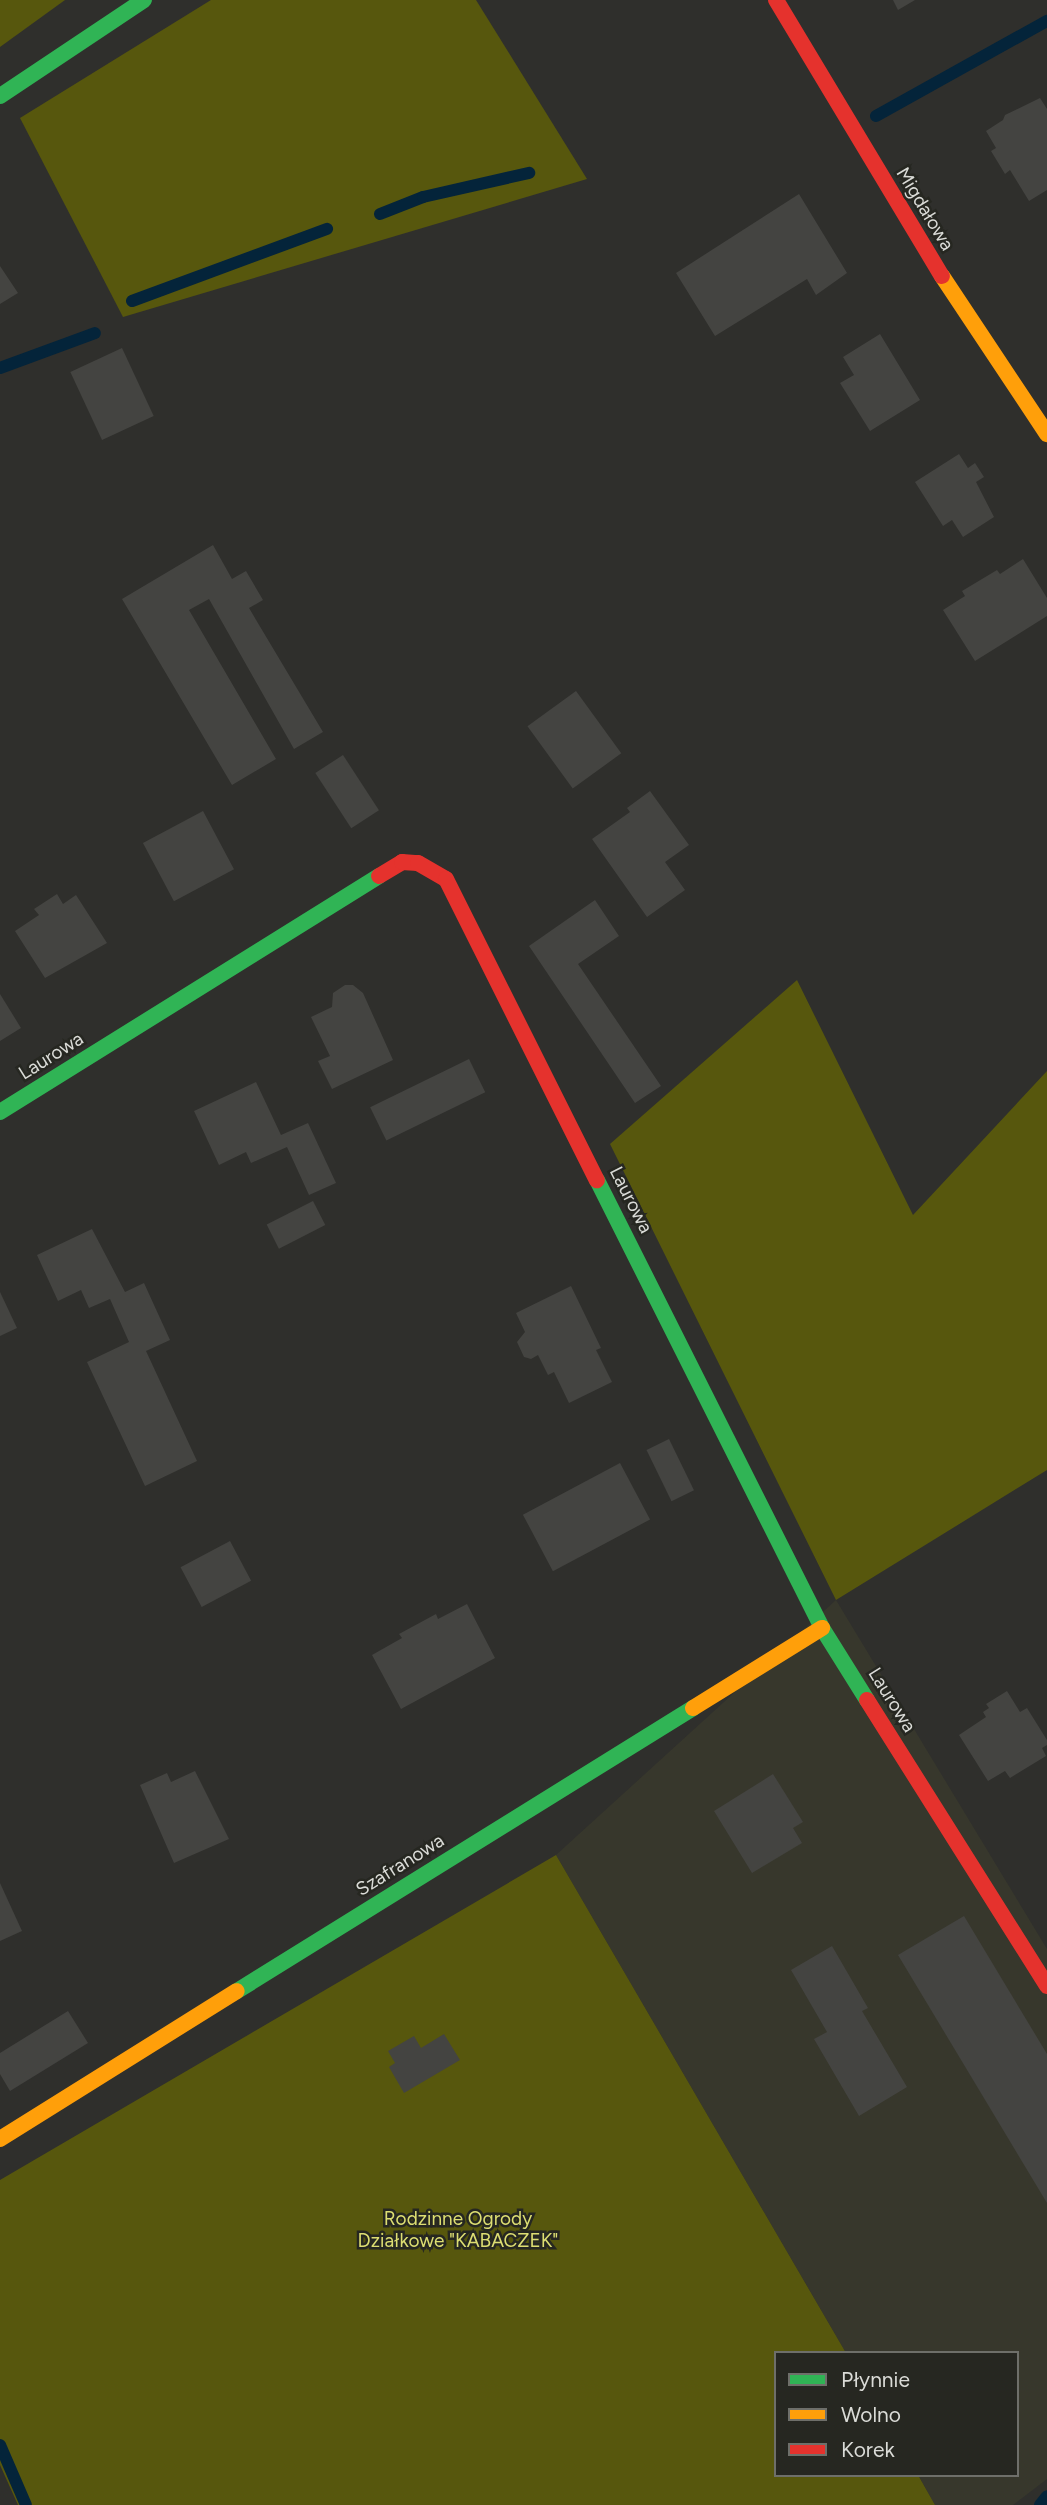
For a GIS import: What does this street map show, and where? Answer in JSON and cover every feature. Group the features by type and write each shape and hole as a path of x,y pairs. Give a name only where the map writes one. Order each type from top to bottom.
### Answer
{"street":[{"path":"0,96 144,0"},
{"name":"Migdałowa","path":"776,0 924,250 1047,434"},
{"name":"Laurowa","path":"0,1112 402,862 418,863 433,869 446,879 822,1628 1047,1986"},
{"name":"Szafranowa","path":"0,2138 822,1628"}],"shaded area":[{"path":"836,1600 1047,1949 1047,2479 1013,2505 935,2505 919,2477 1019,2477 1019,2351 845,2351 556,1855"}],"green space":[{"path":"0,0 65,0 0,47"},
{"path":"211,0 476,0 587,179 123,317 20,118"},
{"path":"797,980 913,1215 1047,1071 1047,1470 836,1600 610,1144"},
{"name":"Rodzinne Ogrody Działkowe \"KABACZEK\"","path":"556,1855 845,2351 774,2351 774,2477 919,2477 935,2505 18,2505 0,2465 0,2180"}],"building":[{"path":"893,0 915,0 898,10"},
{"path":"1040,98 1047,109 1047,190 1029,201 1010,170 1005,174 991,151 996,148 986,131 1003,120 1005,115"},
{"path":"799,194 847,273 816,295 807,279 715,336 676,273"},
{"path":"0,266 18,293 0,304"},
{"path":"880,334 920,400 870,431 840,383 854,375 843,357"},
{"path":"122,348 154,416 102,440 70,372"},
{"path":"959,454 968,468 975,463 984,477 976,482 994,517 963,537 952,520 943,526 915,482"},
{"path":"213,545 232,579 246,571 263,600 249,608 323,732 294,749 209,599 189,610 276,759 232,785 122,599"},
{"path":"1023,559 1047,598 1047,616 975,661 943,610 965,596 962,591 997,570 1000,574"},
{"path":"576,691 621,753 573,789 527,726"},
{"path":"343,755 379,810 351,828 315,773"},
{"path":"650,791 689,845 665,862 685,890 647,917 592,839 630,812 627,808"},
{"path":"203,811 234,869 174,901 143,843"},
{"path":"57,894 63,904 76,895 107,943 45,978 15,931 39,915 34,909"},
{"path":"595,900 619,936 578,964 661,1086 635,1103 529,946"},
{"path":"345,985 353,985 363,993 393,1060 332,1089 318,1061 330,1056 311,1017 332,1007 333,993"},
{"path":"0,994 21,1028 0,1041"},
{"path":"469,1059 485,1092 386,1140 370,1107"},
{"path":"256,1082 281,1135 308,1123 336,1183 309,1195 287,1147 251,1163 246,1152 219,1165 194,1111"},
{"path":"313,1201 325,1225 279,1249 267,1225"},
{"path":"92,1229 125,1292 144,1283 170,1340 146,1351 197,1461 145,1486 87,1362 129,1342 110,1299 89,1308 81,1290 58,1301 37,1255"},
{"path":"571,1286 601,1348 596,1350 612,1382 569,1403 554,1372 548,1375 538,1355 531,1359 524,1357 517,1342 525,1332 516,1313"},
{"path":"0,1292 17,1328 0,1336"},
{"path":"669,1439 694,1490 672,1501 647,1450"},
{"path":"620,1463 650,1520 553,1571 523,1515"},
{"path":"230,1541 251,1581 202,1607 181,1567"},
{"path":"467,1604 495,1658 401,1709 372,1655 402,1638 399,1634 436,1614 438,1619"},
{"path":"1007,1691 1020,1712 1027,1708 1047,1740 1047,1745 1042,1748 1046,1756 1010,1778 1005,1771 988,1781 959,1735 986,1717 983,1712 989,1708 986,1704"},
{"path":"195,1771 229,1839 174,1863 140,1785 167,1773 171,1782"},
{"path":"773,1774 803,1822 793,1828 802,1843 752,1873 714,1811"},
{"path":"0,1883 22,1931 0,1941"},
{"path":"964,1916 1047,2054 1047,2203 898,1955"},
{"path":"832,1946 868,2008 862,2011 907,2087 859,2116 814,2039 827,2032 791,1970"},
{"path":"68,2011 88,2043 10,2091 0,2074 0,2053"},
{"path":"444,2034 460,2060 404,2093 389,2067 395,2063 388,2051 414,2036 421,2048"}],"waterway":[{"path":"876,116 1047,21"},
{"path":"380,214 423,197 529,173"},
{"path":"132,301 327,229"},
{"path":"0,368 95,333"},
{"path":"0,2445 26,2505"},
{"path":"1040,2505 1047,2496"}],"traffic: fast":[{"path":"0,96 144,0"},
{"path":"0,1112 379,876"},
{"path":"597,1180 822,1628 867,1700"},
{"path":"237,1991 693,1708"}],"traffic: slow":[{"path":"942,276 1047,434"},
{"path":"693,1708 822,1628"},
{"path":"0,2139 237,1991"}],"traffic: jam":[{"path":"776,0 942,276"},
{"path":"379,876 402,862 418,863 446,879 597,1180"},
{"path":"867,1700 1047,1986"}]}
